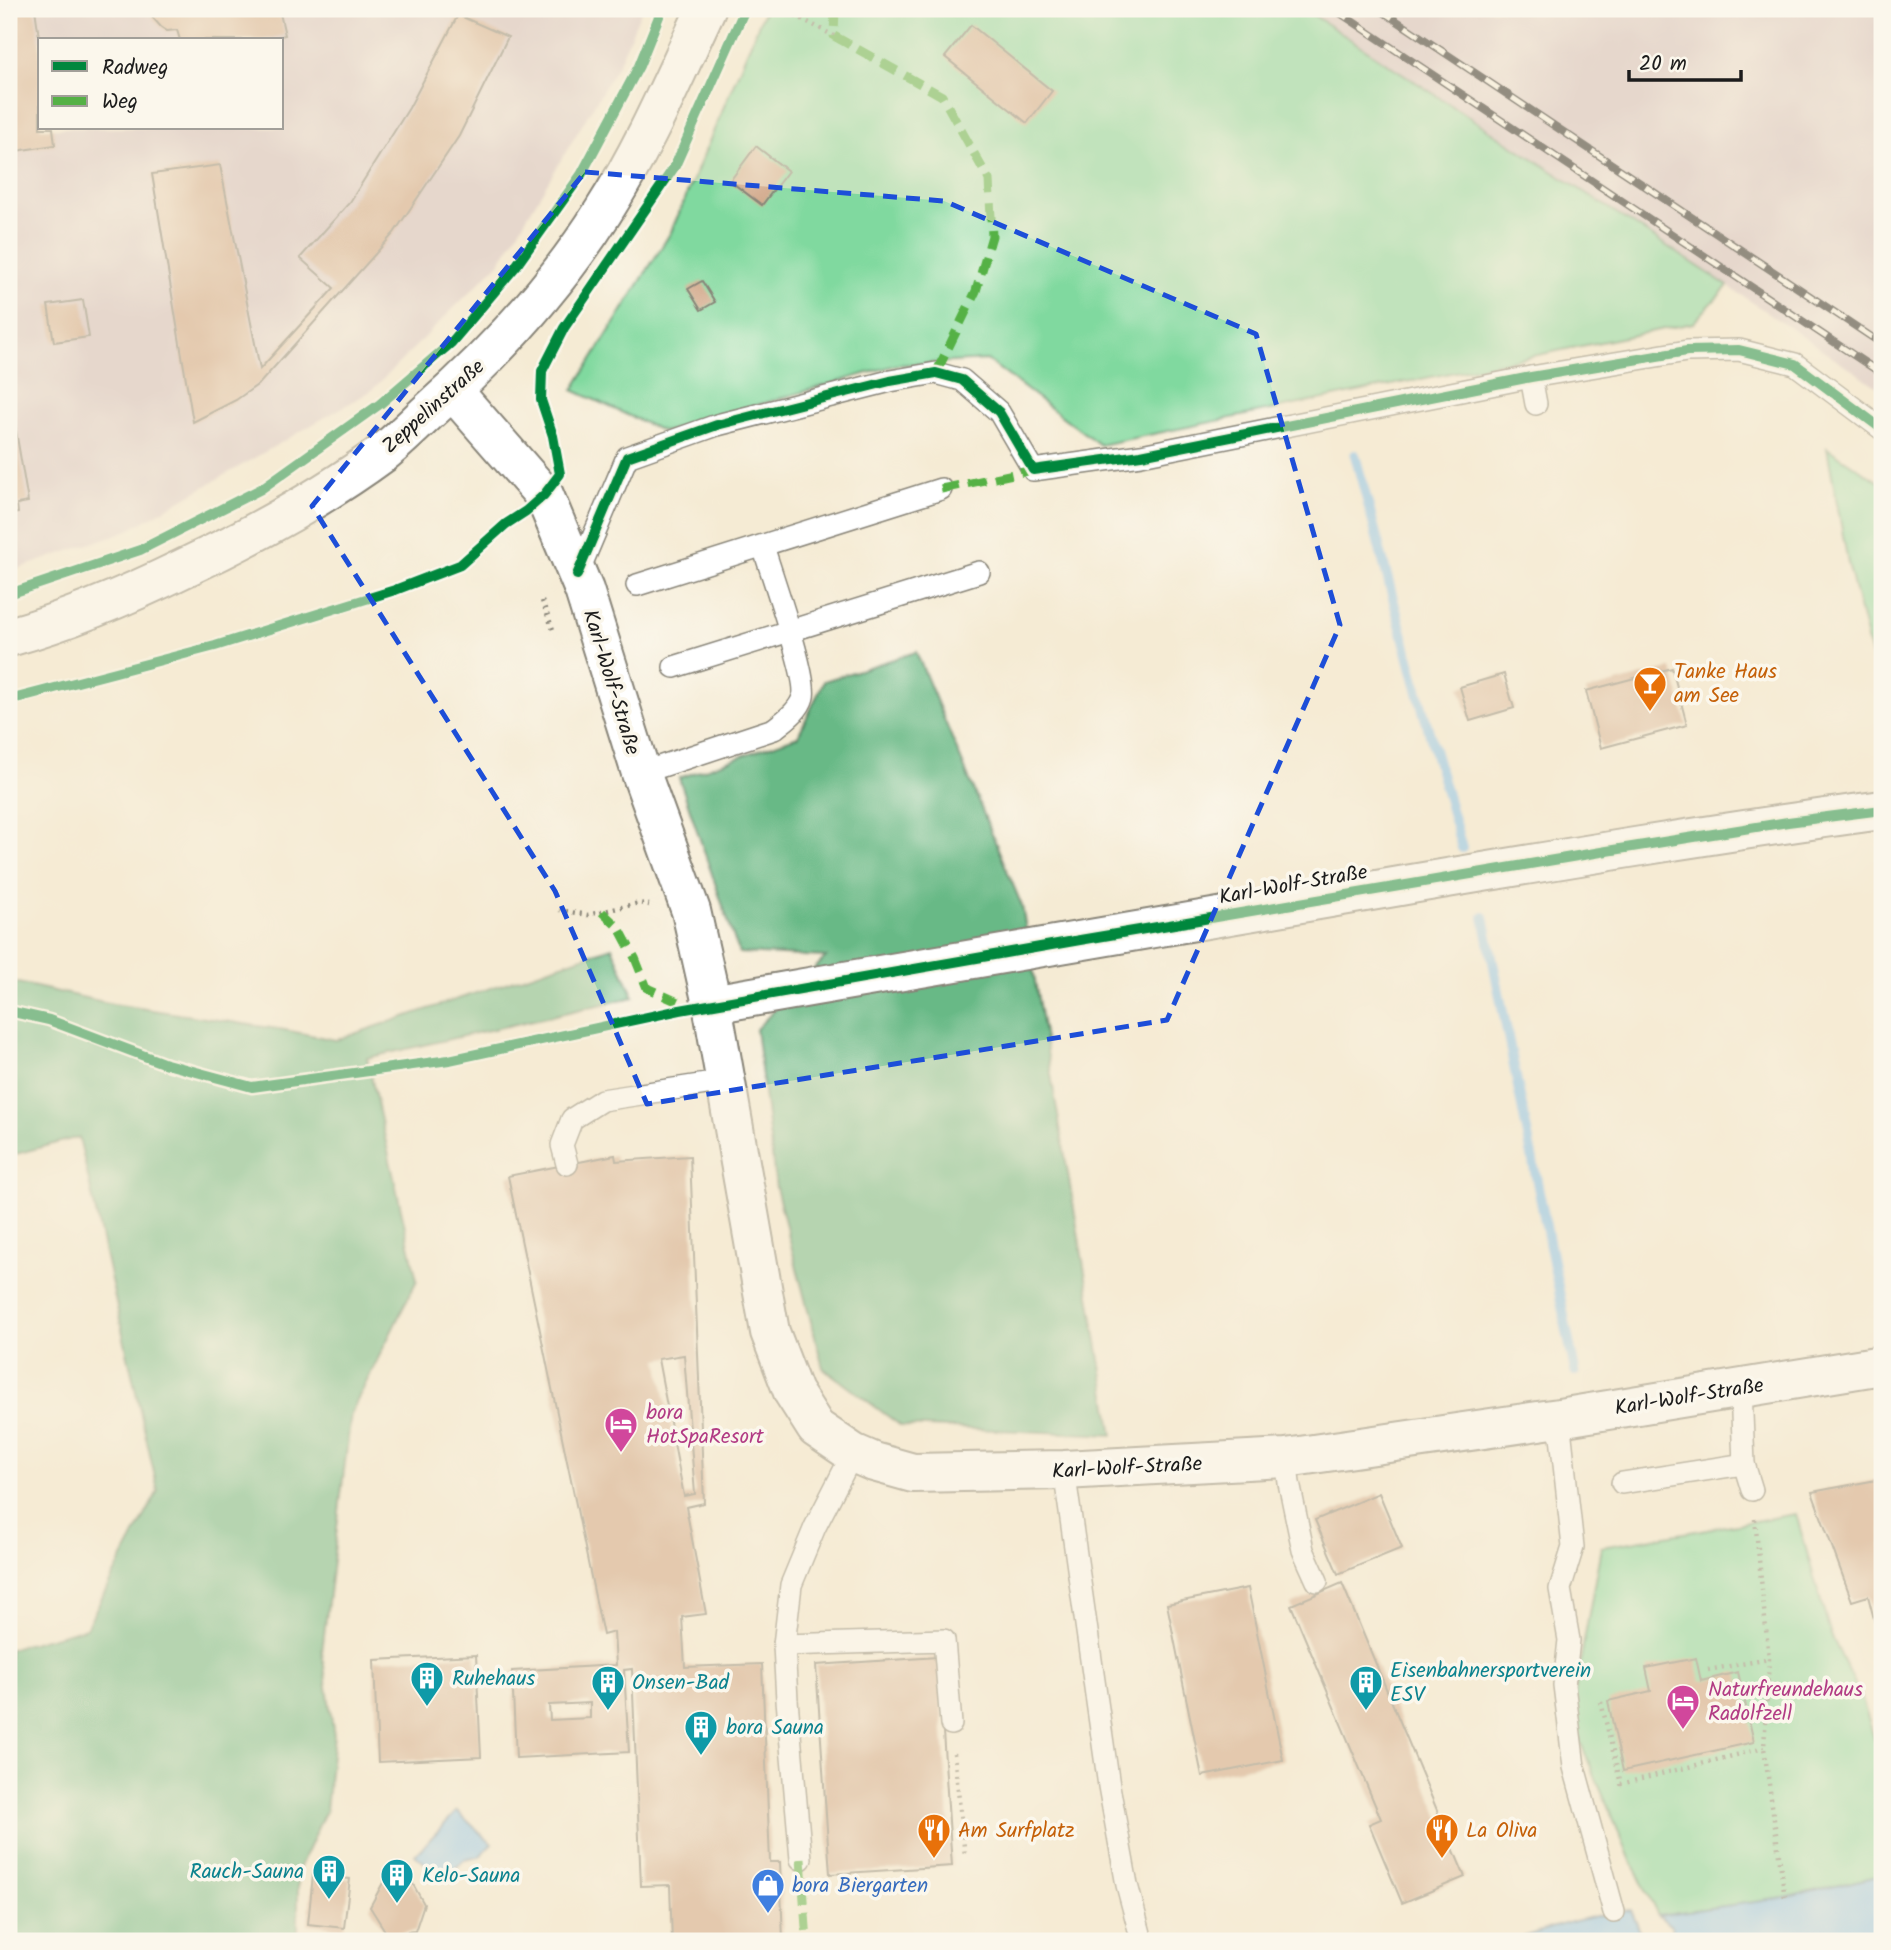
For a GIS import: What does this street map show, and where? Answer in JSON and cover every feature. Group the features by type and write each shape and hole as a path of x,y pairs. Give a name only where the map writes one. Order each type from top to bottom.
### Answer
{"street":[{"name":"Zeppelinstraße","path":"9,637 90,610 163,579 234,544 310,501 383,452 453,391 513,331 568,263 602,214 633,164 706,9"},
{"name":"Karl-Wolf-Straße","path":"453,391 544,495 588,603 641,773 691,911 712,1004 769,1332 793,1392 816,1428 853,1453 913,1473 1064,1470 1286,1458 1559,1418 1882,1365"},
{"name":"Karl-Wolf-Straße","path":"712,1004 1607,851 1882,810"}],"lane":[{"path":"577,575 627,457 717,425 890,380 936,373 962,380 999,412 1033,470 1155,453 1531,377 1687,351 1739,350 1795,365 1882,429"},
{"path":"1531,377 1536,404"},
{"path":"637,585 941,489"},
{"path":"641,773 774,729 792,715 804,696 803,680 790,631 763,546"},
{"path":"674,667 979,572"},
{"path":"567,1164 562,1145 572,1119 602,1100 726,1081"},
{"path":"1741,1388 1744,1464 1752,1490"},
{"path":"1559,1418 1573,1547 1560,1589 1569,1640 1564,1685 1574,1767 1614,1912"},
{"path":"800,1859 784,1645 791,1585 815,1527 853,1453"},
{"path":"1286,1458 1303,1550 1317,1581"},
{"path":"1622,1483 1744,1464"},
{"path":"1064,1470 1109,1786 1127,1885 1142,1941"},
{"path":"784,1645 944,1640 951,1724"}],"path":[{"path":"783,9 834,36"},
{"path":"542,601 556,639"},
{"path":"559,910 588,915 639,903 654,906 649,893"},
{"path":"1752,1490 1769,1659 1764,1748 1785,1898"},
{"path":"1708,1670 1769,1659"},
{"path":"1601,1702 1621,1784 1764,1748"},
{"path":"951,1724 965,1856"}],"highlighted area":[{"path":"585,172 944,201 1256,334 1340,625 1167,1020 647,1104 555,891 312,506"}],"shaded area":[{"path":"9,9 642,9 618,65 500,262 371,391 129,530 9,572"},
{"path":"1304,9 1882,9 1882,390 1728,286"}],"green space":[{"path":"765,9 1304,9 1728,286 1693,323 1100,445 987,360 896,365 664,432 573,390 671,232"},
{"path":"1827,448 1882,484 1882,700 1848,563"},
{"path":"916,652 1022,906 1113,1435 901,1426 823,1368 776,1188 756,1029 826,957 739,953 679,778 798,736 824,681"},
{"path":"612,947 634,997 367,1058 417,1280 351,1413 322,1652 334,1735 326,1810 298,1871 298,1941 9,1941 9,1649 86,1628 158,1491 79,1137 9,1156 9,981 113,1004 336,1040"},
{"path":"1796,1514 1830,1633 1862,1699 1882,1764 1882,1875 1785,1898 1658,1915 1631,1861 1570,1718 1601,1547"}],"water":[{"path":"457,1811 492,1844 479,1857 464,1860 444,1879 415,1855"},
{"path":"1882,1875 1882,1941 1655,1941 1670,1937 1672,1927 1658,1915 1785,1898"},
{"path":"1631,1910 1642,1936 1652,1941 1512,1941 1571,1922"}],"building":[{"path":"9,9 35,9 39,38 38,130 53,130 55,145 9,152"},
{"path":"150,9 279,9 285,35 272,38 179,38 177,30 167,31 153,18"},
{"path":"458,15 508,37 459,136 394,233 260,383 236,400 193,422 152,174 220,165 260,369 334,288 300,258 350,202 409,108"},
{"path":"971,25 1052,91 1027,123 945,57"},
{"path":"756,146 788,171 762,205 730,181"},
{"path":"702,281 715,302 701,310 688,289"},
{"path":"83,300 89,337 54,342 48,305"},
{"path":"9,395 28,502 17,504 18,513 9,514"},
{"path":"1672,668 1687,725 1601,748 1586,691"},
{"path":"1504,674 1514,708 1470,721 1460,687"},
{"path":"615,1155 616,1161 690,1156 704,1503 686,1507 706,1614 682,1617 685,1667 762,1664 770,1862 780,1862 783,1941 672,1941 670,1885 641,1886 632,1669 624,1670 629,1752 516,1758 512,1671 616,1665 614,1632 603,1635 508,1176","holes":["684,1355 695,1494 684,1496 658,1359","590,1703 590,1718 550,1720 549,1705"]},
{"path":"1882,1479 1881,1646 1868,1596 1852,1601 1812,1492"},
{"path":"1379,1493 1402,1548 1338,1574 1315,1520"},
{"name":"Eisenbahnersportverein ESV","path":"1342,1583 1465,1877 1402,1903 1369,1824 1381,1819 1291,1605"},
{"path":"1248,1588 1283,1760 1202,1776 1167,1604"},
{"name":"Ruhehaus","path":"476,1655 481,1757 378,1762 374,1660"},
{"path":"938,1657 952,1866 830,1874 816,1665"},
{"name":"Naturfreundehaus Radolfzell","path":"1696,1658 1701,1681 1738,1672 1754,1742 1623,1771 1608,1701 1651,1691 1646,1668"},
{"name":"Rauch-Sauna","path":"313,1875 350,1879 344,1928 308,1924"},
{"name":"Kelo-Sauna","path":"409,1877 424,1904 415,1931 387,1934 370,1907 385,1879"}],"waterway":[{"path":"1355,455 1462,848"},
{"path":"1484,917 1575,1371"}],"railway":[{"path":"1334,9 1882,374"},
{"path":"1379,9 1882,344"}],"marked path":[{"path":"835,9 834,36 942,96 989,180 992,236 976,291 936,373"},
{"path":"941,489 1033,470"},
{"path":"602,912 619,928 647,988 678,1002"},
{"path":"801,1859 807,1941"}],"cycle path":[{"path":"9,594 140,550 261,489 380,404 451,343 516,266 581,175 639,66 662,9"},
{"path":"9,700 215,646 395,590 460,565 544,495 560,474 553,436 541,400 542,371 564,328 675,166 745,9"},
{"path":"577,575 627,457 717,425 890,381 936,373 962,380 999,412 1033,470 1141,455 1531,377 1687,351 1739,350 1795,364 1882,429"},
{"path":"9,1011 49,1020 163,1063 252,1087 449,1060 680,1010 1080,940 1607,851 1882,810"}],"place":[{"name":"Tanke Haus am See","path":"1650,713"},
{"name":"bora HotSpaResort","path":"621,1454"},
{"name":"Ruhehaus","path":"427,1708"},
{"name":"Onsen-Bad","path":"608,1712"},
{"name":"Eisenbahnersportverein ESV","path":"1366,1712"},
{"name":"Naturfreundehaus Radolfzell","path":"1683,1731"},
{"name":"bora Sauna","path":"701,1757"},
{"name":"Am Surfplatz","path":"934,1860"},
{"name":"La Oliva","path":"1442,1860"},
{"name":"Rauch-Sauna","path":"329,1901"},
{"name":"Kelo-Sauna","path":"397,1905"},
{"name":"bora Biergarten","path":"768,1915"}]}
